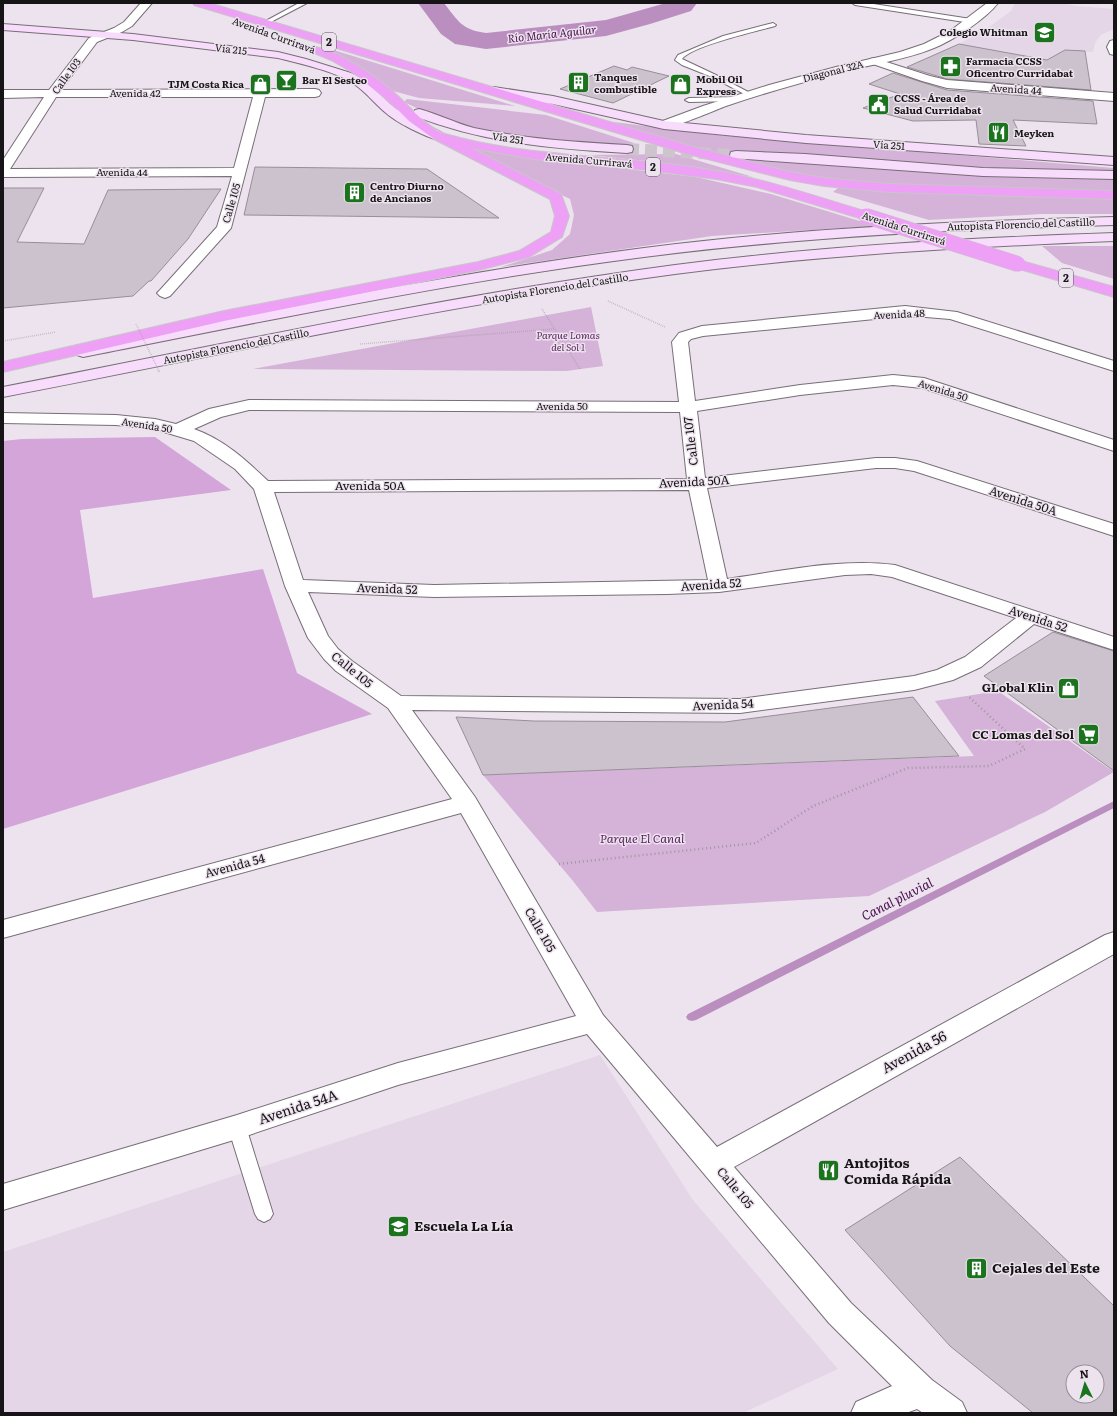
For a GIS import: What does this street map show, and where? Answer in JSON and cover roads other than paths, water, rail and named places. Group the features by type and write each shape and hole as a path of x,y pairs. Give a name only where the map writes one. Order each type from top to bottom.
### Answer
{"highway":[{"name":"Avenida Curriravá","path":"195,4 761,170 824,182 889,188 1114,195"},
{"name":"Avenida Curriravá","path":"195,4 335,58 356,70 395,100 413,118 438,136 479,146 534,155 648,166 716,175 768,186 1018,264 1114,292"},
{"path":"3,368 224,316 479,266 524,254 557,234 562,216 556,197 438,136"}],"main road":[{"name":"Vía 215","path":"3,27 47,29 278,55 347,75 358,81 392,112 438,136"},
{"name":"Vía 251","path":"494,91 553,100 664,125 806,139 1114,160"},
{"name":"Vía 251","path":"395,100 427,117 471,131 540,142 627,149"},
{"name":"Vía 251","path":"736,155 805,158 983,172 1114,175"},
{"path":"1022,173 1114,167"},
{"name":"Autopista Florencio del Castillo","path":"3,368 466,280 616,257 721,244 854,231 1018,223 1114,221"},
{"name":"Autopista Florencio del Castillo","path":"3,392 459,303 573,284 779,257 871,249 1114,237"}],"street":[{"name":"Calle 103","path":"3,170 52,94 93,40 128,24 147,3"},
{"name":"Diagonal 32A","path":"664,125 736,99 795,81 938,43 955,34 993,3"},
{"path":"1114,43 1114,52"},
{"name":"Avenida 44","path":"874,61 926,79 947,84 1114,97"},
{"name":"Calle 105","path":"165,293 224,228 260,93"},
{"name":"Avenida 42","path":"3,94 314,93"},
{"name":"Avenida 44","path":"3,173 240,172"},
{"name":"Avenida 48","path":"683,339 710,331 905,311 926,312 952,315 1114,366"},
{"name":"Calle 107","path":"683,339 687,407 696,484 719,586"},
{"name":"Avenida 50","path":"3,418 116,420 155,424 178,430 215,412 249,405 687,407 800,390 893,380 924,383 1114,446"},
{"name":"Calle 105","path":"178,430 200,437 216,447 241,465 263,487 295,586 318,638 331,654 344,666 396,703 467,803 593,1022 840,1313 920,1391 950,1413"},
{"name":"Avenida 50A","path":"263,487 696,484 876,463 895,463 917,466 1114,530"},
{"name":"Avenida 52","path":"295,586 434,591 667,588 719,586 845,569 871,568 895,571 1114,644"},
{"name":"Avenida 54","path":"396,703 740,706 907,684 945,675 972,662 1030,616"},
{"name":"Avenida 54","path":"3,928 467,803"},
{"name":"Avenida 56","path":"714,1163 1114,942"},
{"name":"Avenida 54A","path":"3,1197 237,1127 398,1074 593,1022"},
{"path":"868,1413 920,1391"}],"lane":[{"path":"265,24 304,3"},
{"path":"854,3 972,21"},
{"path":"750,95 714,76 684,64 678,60 680,56 708,42 773,25"},
{"path":"689,100 736,99"},
{"path":"237,1127 264,1214"}],"waterway":[{"name":"Río María Aguilar","path":"431,3 450,28 464,38 486,41 606,28 682,6 684,3"},
{"name":"Canal pluvial","path":"692,1017 1114,804"}],"tunnel":[{"path":"627,149 736,155"}],"place":[{"name":"Colegio Whitman","path":"1044,32"},
{"name":"Farmacia CCSS Oficentro Curridabat","path":"951,67"},
{"name":"Bar El Sesteo","path":"287,80"},
{"name":"Tanques combustible","path":"579,83"},
{"name":"TJM Costa Rica","path":"260,84"},
{"name":"Mobil Oil Express","path":"681,85"},
{"name":"CCSS - Área de Salud Curridabat","path":"879,104"},
{"name":"Meyken","path":"999,133"},
{"name":"Centro Diurno de Ancianos","path":"355,192"},
{"name":"GLobal Klin","path":"1069,688"},
{"name":"CC Lomas del Sol","path":"1089,735"},
{"name":"Antojitos Comida Rápida","path":"828,1171"},
{"name":"Escuela La Lía","path":"399,1226"},
{"name":"Cejales del Este","path":"977,1268"}],"park label":[{"name":"Parque Lomas del Sol 1","path":"568,340"},
{"name":"Parque El Canal","path":"642,839"}]}
